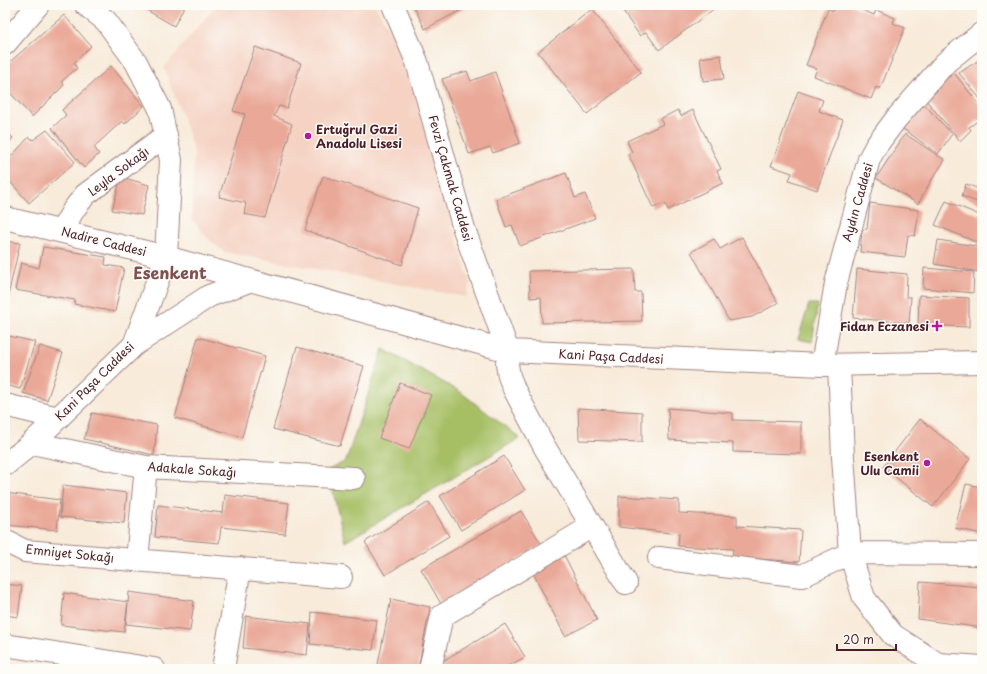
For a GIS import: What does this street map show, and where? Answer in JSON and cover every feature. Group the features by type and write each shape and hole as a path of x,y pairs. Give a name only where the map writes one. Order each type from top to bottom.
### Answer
{"street":[{"path":"5,44 38,5"},
{"name":"Kani Paşa Caddesi","path":"5,465 32,443 134,345 166,256 171,160 160,109 136,62 106,21 86,5"},
{"name":"Fevzi Çakmak Caddesi","path":"393,5 417,62 464,229 508,351 507,364 514,389 544,446 626,582"},
{"name":"Aydın Caddesi","path":"982,33 945,64 896,119 876,146 868,160 836,282 830,365 843,457 850,553 864,598 893,635 938,664 982,667"},
{"name":"Leyla Sokağı","path":"62,230 74,209 85,195 166,135"},
{"name":"Nadire Caddesi","path":"5,218 62,230 166,256 249,281"},
{"path":"134,345 209,296 249,281"},
{"name":"Kani Paşa Caddesi","path":"249,281 508,351 830,365 982,362"},
{"path":"5,405 58,418"},
{"name":"Adakale Sokağı","path":"32,443 146,467 354,478"},
{"path":"137,560 146,467"},
{"path":"430,669 442,616 592,526"},
{"name":"Emniyet Sokağı","path":"5,541 25,551 341,576"},
{"path":"659,558 802,576 850,553 982,554"},
{"path":"223,669 240,568"},
{"path":"5,645 154,669"}],"shaded area":[{"name":"Ertuğrul Gazi Anadolu Lisesi","path":"216,5 375,5 392,35 416,98 470,284 466,297 224,252 207,238 192,219 194,153 183,118 164,68"}],"green space":[{"path":"809,304 818,304 812,342 798,339"},
{"path":"383,349 459,391 520,438 345,542 328,470 346,461"}],"building":[{"path":"138,5 185,5 174,26"},
{"path":"413,5 471,5 425,29"},
{"path":"632,5 719,5 659,50 646,32 640,36 623,12"},
{"path":"835,5 851,5 874,15 876,10 895,18 893,23 905,28 880,89 876,87 871,99 814,76 817,69 806,65 828,9 833,11"},
{"path":"592,9 641,72 587,114 538,52"},
{"path":"64,15 91,46 74,63 77,68 62,81 64,85 32,117 5,87 5,66"},
{"path":"255,47 301,63 287,108 279,106 274,116 292,124 265,218 244,214 246,203 219,197 245,114 233,111"},
{"path":"721,55 724,79 703,81 700,58"},
{"path":"982,58 982,101 959,73"},
{"path":"111,66 144,106 125,124 122,121 94,147 99,154 84,168 52,128 66,115 62,110"},
{"path":"467,71 471,81 495,72 520,143 493,153 490,147 469,154 442,79"},
{"path":"954,73 982,108 982,118 969,127 971,130 960,141 926,100 938,90 936,87"},
{"path":"798,91 823,100 819,111 843,120 817,190 789,180 792,173 771,166"},
{"path":"924,104 952,134 938,154 902,128"},
{"path":"678,110 681,116 693,110 721,169 717,171 723,183 668,210 665,203 653,208 628,154 632,152 627,141 663,124 660,119"},
{"path":"5,130 13,138 5,146"},
{"path":"47,130 75,162 29,203 5,176 5,163 29,137 33,140"},
{"path":"905,134 945,160 918,204 876,178"},
{"path":"566,173 575,198 585,194 595,218 520,246 512,225 506,227 496,199"},
{"path":"323,176 418,208 402,265 305,230"},
{"path":"121,177 149,185 142,215 112,210"},
{"path":"966,184 982,190 982,204 962,196"},
{"path":"946,201 982,216 981,244 935,225"},
{"path":"870,203 919,210 915,236 908,235 905,257 860,252 862,230 867,229"},
{"path":"742,237 778,303 752,317 729,321 691,252 714,239 720,249"},
{"path":"938,240 982,247 980,272 934,264"},
{"path":"5,241 20,243 8,296 5,295"},
{"path":"43,247 106,257 105,265 124,268 115,312 74,304 75,300 15,290 21,263 39,268"},
{"path":"924,268 974,272 973,293 923,288"},
{"path":"634,269 635,292 641,292 642,321 542,323 541,297 530,298 529,271"},
{"path":"857,269 907,274 906,297 911,297 909,323 853,318"},
{"path":"919,295 969,298 969,327 918,325"},
{"path":"5,335 35,342 20,389 5,385"},
{"path":"198,337 265,356 242,437 175,418"},
{"path":"40,346 63,353 47,400 23,393"},
{"path":"297,347 364,366 340,446 273,429"},
{"path":"400,383 431,395 409,449 379,438"},
{"path":"578,408 642,412 642,442 579,440"},
{"path":"668,408 733,413 733,420 801,422 801,454 733,452 733,443 669,440"},
{"path":"92,413 157,425 154,455 84,439"},
{"name":"Esenkent Ulu Camii","path":"920,419 970,459 933,507 883,467"},
{"path":"504,456 525,490 461,530 440,496"},
{"path":"966,484 982,487 982,534 955,528"},
{"path":"63,485 127,493 124,523 60,517"},
{"path":"5,493 60,500 57,530 5,525"},
{"path":"225,495 289,503 285,534 221,527 219,543 155,537 158,505 223,513"},
{"path":"619,496 679,500 679,513 737,516 737,526 801,530 799,562 732,557 733,549 678,546 679,534 619,527"},
{"path":"429,502 449,536 385,575 365,542"},
{"path":"521,511 542,545 441,604 421,569"},
{"path":"562,551 597,620 565,636 531,569"},
{"path":"920,582 982,587 982,628 918,619"},
{"path":"5,584 22,586 18,617 5,615"},
{"path":"129,592 194,601 190,631 126,624"},
{"path":"64,593 128,602 124,632 61,625"},
{"path":"391,599 430,607 418,669 377,669"},
{"path":"312,612 377,620 373,650 310,644"},
{"path":"246,616 310,624 307,655 243,648"},
{"path":"505,624 525,657 503,669 445,669 441,662"}],"place":[{"name":"Ertuğrul Gazi Anadolu Lisesi","path":"308,136"},
{"name":"Fidan Eczanesi","path":"937,326"},
{"name":"Esenkent Ulu Camii","path":"927,463"}],"district":[{"name":"Esenkent","path":"170,272"}]}
